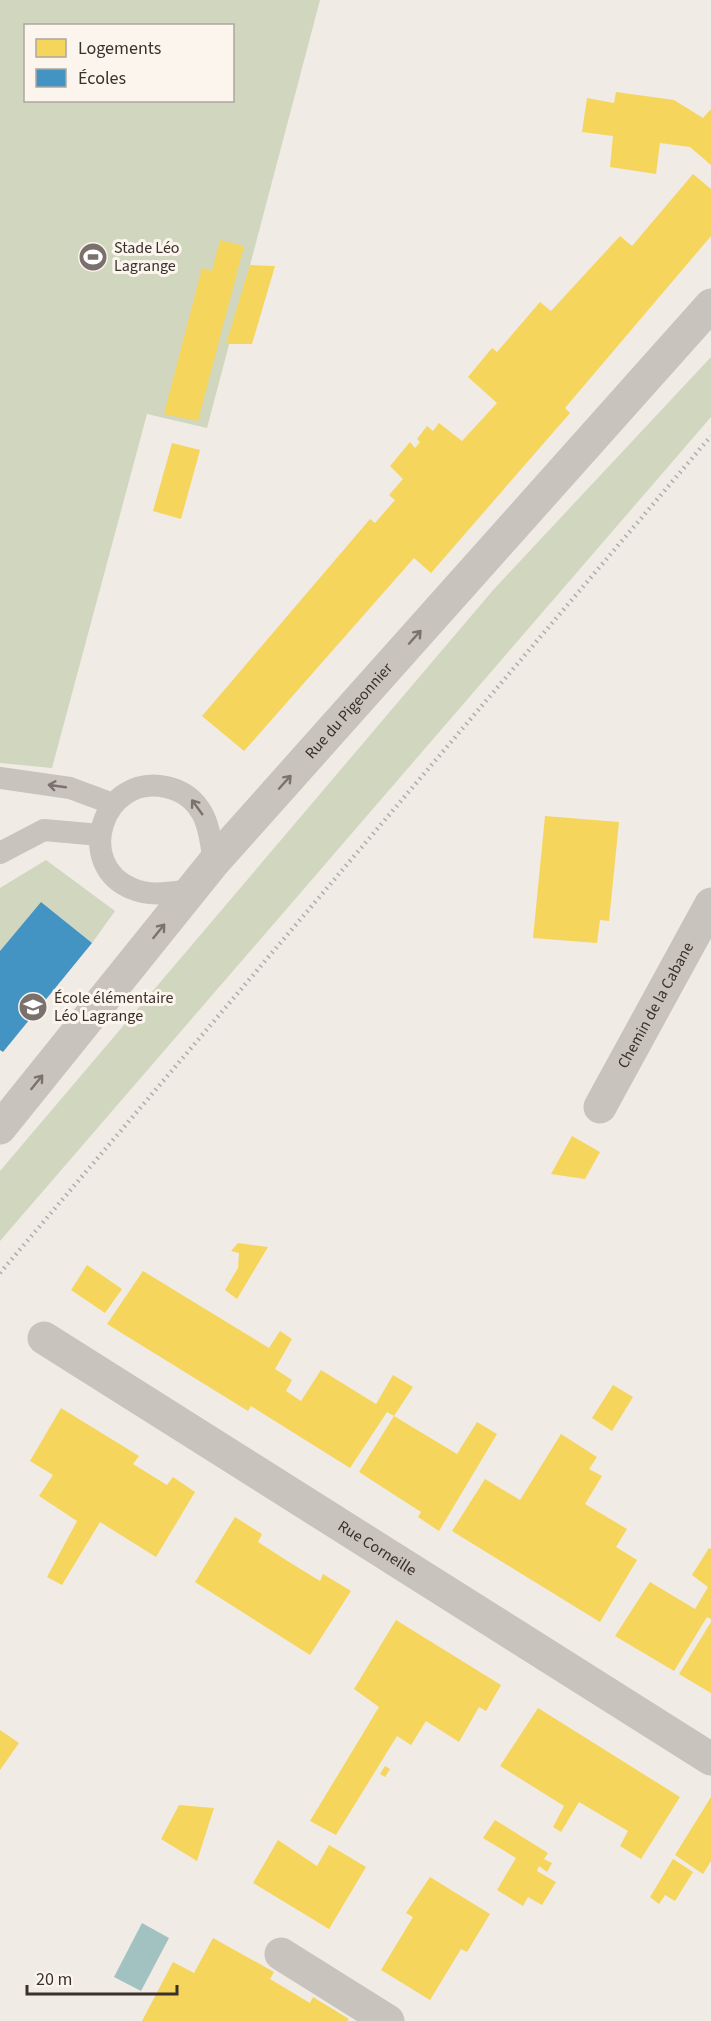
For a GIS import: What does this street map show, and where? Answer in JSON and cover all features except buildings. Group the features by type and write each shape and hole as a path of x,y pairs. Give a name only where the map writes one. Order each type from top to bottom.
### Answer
{"street":[{"name":"Rue du Pigeonnier","path":"0,1128 214,862 711,305"},
{"name":"Chemin de la Cabane","path":"600,1107 711,904"},
{"name":"Rue Corneille","path":"44,1338 711,1759"},
{"path":"281,1954 388,2021"}],"lane":[{"path":"0,778 70,788 112,804"},
{"path":"192,890 149,893 132,890 118,881 107,868 101,852 100,835 104,819 112,804 126,792 142,786 159,785 176,789 190,798 201,812 214,862"},
{"path":"0,853 44,830 100,835"}],"green space":[{"name":"Stade Léo Lagrange","path":"0,0 320,0 207,428 147,414 52,768 0,763"},
{"path":"711,357 711,417 0,1241 0,1171 494,589"},
{"path":"46,860 115,911 92,943 41,902 0,951 0,888"}],"water":[{"path":"142,1923 169,1938 141,1991 114,1977"}],"railway":[{"path":"0,1273 711,436"}],"place":[{"name":"Stade Léo Lagrange","path":"93,257"},
{"name":"École élémentaire Léo Lagrange","path":"33,1007"}]}
